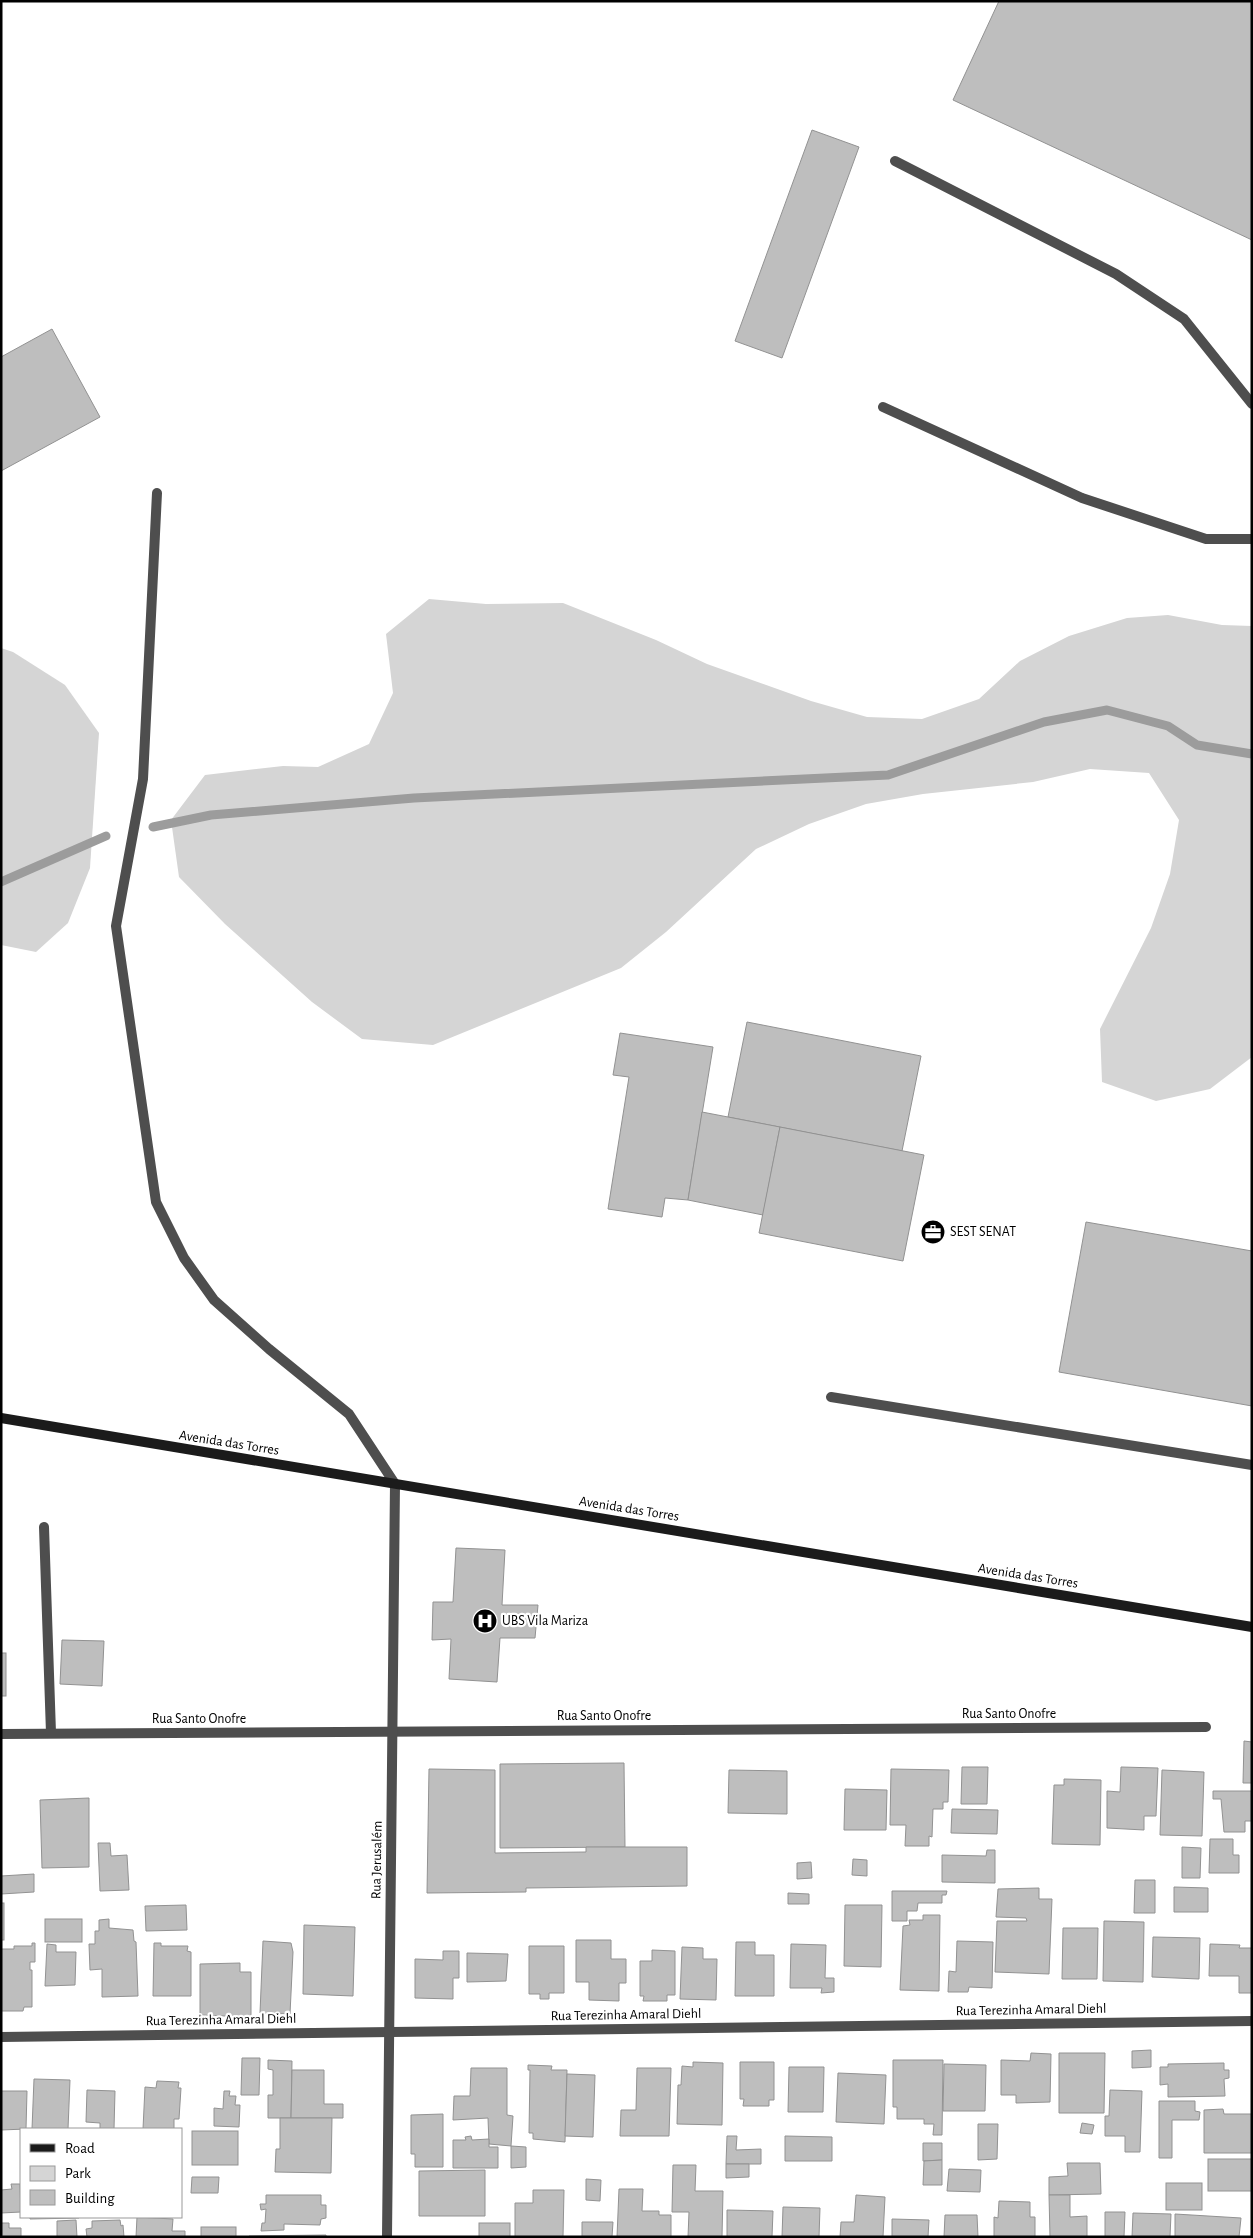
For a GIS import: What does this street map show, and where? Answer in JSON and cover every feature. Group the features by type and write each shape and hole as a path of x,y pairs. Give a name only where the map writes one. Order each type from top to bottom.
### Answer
{"main road":[{"name":"Avenida das Torres","path":"1,1418 1252,1627"}],"street":[{"path":"895,161 1116,274 1176,314 1184,320 1252,404"},
{"path":"883,407 1082,498 1206,538 1252,539"},
{"path":"157,494 143,779 116,926 156,1202 184,1258 214,1300 269,1349 349,1414 395,1484"},
{"path":"831,1397 1252,1465"},
{"name":"Rua Jerusalém","path":"387,2237 395,1484"},
{"path":"44,1527 51,1733"},
{"name":"Rua Santo Onofre","path":"1,1734 1206,1727"},
{"name":"Rua Terezinha Amaral Diehl","path":"1,2037 1252,2021"}],"green space":[{"path":"429,599 486,604 563,603 656,640 707,664 811,701 867,717 922,719 979,699 1020,661 1069,636 1127,618 1168,615 1222,625 1252,626 1252,1057 1210,1089 1156,1101 1102,1082 1100,1029 1151,928 1170,874 1179,820 1149,773 1090,769 1033,782 923,794 866,804 809,824 756,849 666,932 621,968 433,1045 362,1039 312,1002 225,924 179,877 171,820 205,775 283,766 318,767 369,744 393,693 386,634"},
{"path":"1,648 13,652 65,685 99,733 90,868 68,923 36,952 1,945"}],"building":[{"path":"999,1 1252,1 1252,240 953,100"},
{"path":"812,130 859,147 782,358 735,341"},
{"path":"52,329 100,417 1,471 1,357"},
{"path":"747,1022 921,1056 902,1151 728,1117"},
{"path":"620,1033 713,1047 688,1200 665,1198 662,1217 608,1209 629,1077 613,1075"},
{"path":"702,1112 780,1127 763,1215 688,1200"},
{"path":"780,1127 924,1155 903,1261 759,1233"},
{"path":"1086,1222 1252,1251 1252,1406 1059,1372"},
{"name":"UBS Vila Mariza","path":"456,1548 505,1550 502,1605 538,1605 535,1638 500,1638 497,1682 449,1679 451,1639 432,1640 433,1602 453,1602"},
{"path":"62,1640 104,1641 102,1686 60,1684"},
{"path":"1,1653 6,1653 6,1696 1,1696"},
{"path":"1244,1741 1252,1742 1252,1783 1243,1783"},
{"path":"624,1763 625,1847 500,1848 500,1764"},
{"path":"962,1767 988,1767 987,1804 961,1804"},
{"path":"1121,1767 1158,1768 1156,1816 1144,1816 1144,1830 1107,1828 1107,1791 1120,1792"},
{"path":"429,1769 495,1770 495,1853 586,1852 586,1847 687,1847 687,1886 526,1888 526,1892 427,1893"},
{"path":"891,1769 949,1770 948,1802 943,1802 943,1809 933,1809 932,1837 929,1836 929,1846 905,1846 906,1825 890,1825"},
{"path":"729,1770 787,1771 787,1814 728,1813"},
{"path":"1162,1770 1204,1772 1202,1836 1160,1835"},
{"path":"1064,1779 1101,1780 1100,1845 1052,1844 1054,1785 1064,1785"},
{"path":"845,1789 887,1790 886,1830 844,1830"},
{"path":"1213,1791 1252,1791 1252,1821 1245,1821 1245,1832 1224,1832 1221,1799 1213,1799"},
{"path":"89,1798 89,1867 42,1868 40,1800"},
{"path":"952,1809 998,1810 997,1834 951,1833"},
{"path":"1210,1839 1233,1839 1233,1855 1239,1855 1239,1873 1209,1873"},
{"path":"98,1843 110,1843 111,1856 127,1855 129,1890 100,1891"},
{"path":"1182,1847 1201,1848 1200,1878 1182,1878"},
{"path":"987,1850 995,1850 995,1883 942,1882 942,1855 986,1856"},
{"path":"853,1859 867,1860 867,1876 852,1875"},
{"path":"811,1862 812,1878 797,1879 797,1863"},
{"path":"34,1874 34,1892 1,1894 1,1876"},
{"path":"1135,1880 1155,1880 1155,1913 1134,1913"},
{"path":"1174,1887 1208,1888 1208,1912 1174,1912"},
{"path":"1039,1888 1039,1899 1052,1899 1049,1974 995,1972 997,1921 1027,1921 1026,1918 996,1917 998,1889"},
{"path":"892,1891 947,1891 946,1895 942,1895 942,1903 918,1903 917,1911 907,1911 907,1921 892,1921"},
{"path":"788,1893 809,1894 809,1904 788,1904"},
{"path":"1,1903 4,1903 4,1940 1,1940"},
{"path":"186,1905 187,1930 146,1931 145,1906"},
{"path":"845,1905 882,1905 881,1967 844,1966"},
{"path":"923,1915 940,1915 939,1991 900,1990 903,1926 910,1925 909,1920 923,1920"},
{"path":"45,1919 82,1919 82,1942 45,1942"},
{"path":"109,1919 109,1928 133,1930 134,1941 136,1942 138,1996 102,1997 102,1969 90,1970 89,1944 95,1944 95,1931 99,1931 99,1920"},
{"path":"1104,1921 1144,1922 1143,1982 1103,1981"},
{"path":"304,1925 355,1927 353,1996 303,1994"},
{"path":"1063,1928 1098,1928 1097,1979 1062,1979"},
{"path":"1153,1937 1200,1938 1199,1979 1152,1977"},
{"path":"576,1940 611,1940 611,1959 626,1959 626,1983 619,1983 619,2001 589,2000 589,1982 576,1982"},
{"path":"263,1941 291,1943 293,1952 290,2014 260,2013"},
{"path":"957,1941 993,1942 992,1988 969,1987 968,1992 948,1992 949,1971 956,1972"},
{"path":"736,1942 755,1942 755,1955 774,1955 774,1996 735,1996"},
{"path":"32,1943 35,1943 35,1962 30,1962 30,1970 32,1970 32,2007 24,2007 23,2011 1,2011 1,1949 14,1949 14,1946 32,1946"},
{"path":"154,1943 161,1943 161,1946 188,1946 187,1951 191,1952 191,1996 153,1996"},
{"path":"47,1944 56,1945 56,1952 76,1952 75,1985 45,1986"},
{"path":"791,1944 826,1945 825,1978 834,1978 834,1992 821,1993 822,1988 790,1988"},
{"path":"1210,1944 1240,1945 1239,1948 1252,1948 1252,1993 1239,1993 1239,1976 1209,1976"},
{"path":"529,1946 564,1946 564,1993 549,1993 549,1999 540,1999 540,1994 529,1994"},
{"path":"682,1947 703,1948 703,1959 717,1959 716,2000 680,1999"},
{"path":"652,1950 675,1951 675,1995 667,1995 667,2001 643,2001 644,1996 640,1996 640,1961 652,1961"},
{"path":"443,1951 459,1951 459,1978 453,1978 453,1999 415,1998 415,1959 443,1960"},
{"path":"467,1953 508,1954 506,1981 467,1982"},
{"path":"240,1963 240,1972 251,1972 251,2017 200,2015 200,1964"},
{"path":"1151,2050 1151,2067 1132,2068 1132,2051"},
{"path":"1031,2053 1051,2054 1050,2102 1016,2103 1016,2095 1001,2095 1001,2060 1030,2061"},
{"path":"1059,2053 1105,2053 1104,2113 1059,2113"},
{"path":"242,2058 260,2058 259,2095 241,2095"},
{"path":"268,2060 292,2061 291,2118 268,2118 268,2095 273,2095 273,2070 268,2069"},
{"path":"893,2060 943,2060 942,2135 933,2135 934,2124 924,2124 924,2119 897,2119 897,2107 893,2107"},
{"path":"693,2062 723,2063 722,2125 677,2124 678,2085 681,2085 682,2066 693,2067"},
{"path":"740,2062 774,2062 774,2100 769,2100 769,2106 743,2106 744,2099 740,2099"},
{"path":"1224,2063 1224,2070 1229,2070 1229,2078 1224,2079 1225,2096 1168,2097 1168,2084 1160,2085 1160,2067 1168,2067 1168,2064"},
{"path":"944,2064 986,2065 985,2111 943,2111"},
{"path":"528,2065 552,2066 551,2070 567,2070 565,2142 533,2139 533,2133 529,2133 530,2070 528,2070"},
{"path":"789,2067 824,2067 823,2112 788,2112"},
{"path":"471,2068 507,2068 507,2115 513,2116 511,2146 489,2144 488,2118 453,2120 454,2096 470,2096"},
{"path":"637,2068 671,2068 669,2136 620,2136 621,2110 636,2110"},
{"path":"292,2070 324,2070 324,2104 343,2104 343,2118 291,2118"},
{"path":"838,2073 886,2075 884,2124 836,2122"},
{"path":"567,2074 595,2075 593,2137 565,2136"},
{"path":"34,2079 70,2080 68,2128 32,2128"},
{"path":"157,2081 179,2082 178,2088 181,2088 179,2119 174,2119 174,2128 143,2128 145,2087 156,2088"},
{"path":"87,2090 115,2091 114,2128 100,2128 100,2123 86,2122"},
{"path":"1110,2090 1142,2091 1140,2152 1125,2152 1125,2136 1105,2136 1105,2116 1109,2116"},
{"path":"1,2091 27,2091 26,2128 1,2130"},
{"path":"224,2091 230,2091 229,2096 236,2096 235,2105 240,2105 239,2127 214,2126 214,2108 223,2109"},
{"path":"1159,2101 1195,2101 1195,2111 1200,2112 1199,2120 1172,2120 1172,2158 1159,2158"},
{"path":"1223,2109 1224,2114 1252,2114 1252,2153 1204,2153 1204,2110"},
{"path":"443,2114 443,2167 415,2167 415,2154 411,2154 411,2115"},
{"path":"280,2118 332,2118 331,2173 275,2172 276,2149 280,2149"},
{"path":"1082,2123 1094,2125 1092,2134 1080,2133"},
{"path":"978,2124 998,2124 997,2159 978,2160"},
{"path":"192,2131 238,2131 238,2165 192,2165"},
{"path":"471,2136 472,2140 489,2139 489,2147 498,2147 498,2168 453,2168 453,2140 466,2140 465,2137"},
{"path":"727,2136 737,2136 736,2150 761,2149 761,2164 726,2164"},
{"path":"785,2136 832,2137 832,2161 785,2161"},
{"path":"923,2143 942,2143 942,2160 923,2161"},
{"path":"511,2146 526,2147 526,2167 511,2168"},
{"path":"1208,2159 1252,2159 1252,2191 1208,2191"},
{"path":"942,2160 942,2185 923,2185 924,2161"},
{"path":"1067,2163 1100,2163 1101,2194 1049,2195 1049,2177 1068,2176"},
{"path":"726,2164 749,2164 749,2177 726,2178"},
{"path":"673,2165 696,2165 695,2191 723,2191 722,2237 688,2237 689,2212 672,2212"},
{"path":"949,2169 981,2170 980,2192 947,2191"},
{"path":"485,2170 485,2216 419,2216 419,2171"},
{"path":"192,2177 219,2177 218,2193 191,2193"},
{"path":"586,2179 601,2180 600,2201 586,2200"},
{"path":"1166,2183 1202,2183 1202,2210 1166,2210"},
{"path":"11,2184 20,2184 20,2212 1,2213 1,2190 12,2189"},
{"path":"619,2189 643,2189 642,2211 659,2211 659,2215 671,2215 671,2237 617,2237"},
{"path":"533,2190 564,2190 563,2237 515,2237 515,2203 533,2203"},
{"path":"266,2195 321,2195 321,2205 326,2205 326,2218 321,2219 320,2225 284,2224 284,2230 261,2231 262,2223 265,2223 266,2209 261,2210 260,2204 266,2204"},
{"path":"856,2195 885,2197 883,2237 840,2237 841,2222 854,2222"},
{"path":"1049,2195 1070,2195 1070,2217 1087,2216 1087,2237 1050,2237"},
{"path":"999,2201 1030,2202 1030,2217 1035,2217 1035,2237 994,2237 994,2217 998,2218"},
{"path":"783,2207 820,2208 819,2237 782,2237"},
{"path":"727,2210 773,2211 772,2237 727,2237"},
{"path":"1105,2212 1125,2212 1124,2237 1105,2237"},
{"path":"1133,2213 1171,2214 1170,2237 1132,2237"},
{"path":"1175,2214 1241,2218 1239,2237 1175,2237"},
{"path":"945,2215 977,2215 978,2237 944,2237"},
{"path":"30,2218 79,2218 30,2219"},
{"path":"137,2218 173,2219 172,2231 185,2231 185,2237 136,2237"},
{"path":"892,2219 929,2220 928,2237 892,2237"},
{"path":"76,2220 77,2237 57,2237 57,2221"},
{"path":"120,2220 121,2226 123,2225 124,2237 87,2237 86,2229 92,2228 92,2221"},
{"path":"582,2222 613,2222 612,2237 582,2237"},
{"path":"1,2223 9,2223 9,2228 21,2228 21,2237 1,2237"},
{"path":"479,2223 510,2223 510,2237 479,2237"},
{"path":"201,2227 236,2227 236,2237 201,2237"},
{"path":"326,2235 326,2237 249,2237 249,2236"}],"waterway":[{"path":"153,827 211,815 414,798 888,775 1044,722 1107,710 1168,726 1197,745 1252,754"},
{"path":"1,882 106,836"}],"place":[{"name":"SEST SENAT","path":"933,1232"},
{"name":"UBS Vila Mariza","path":"485,1621"}]}
